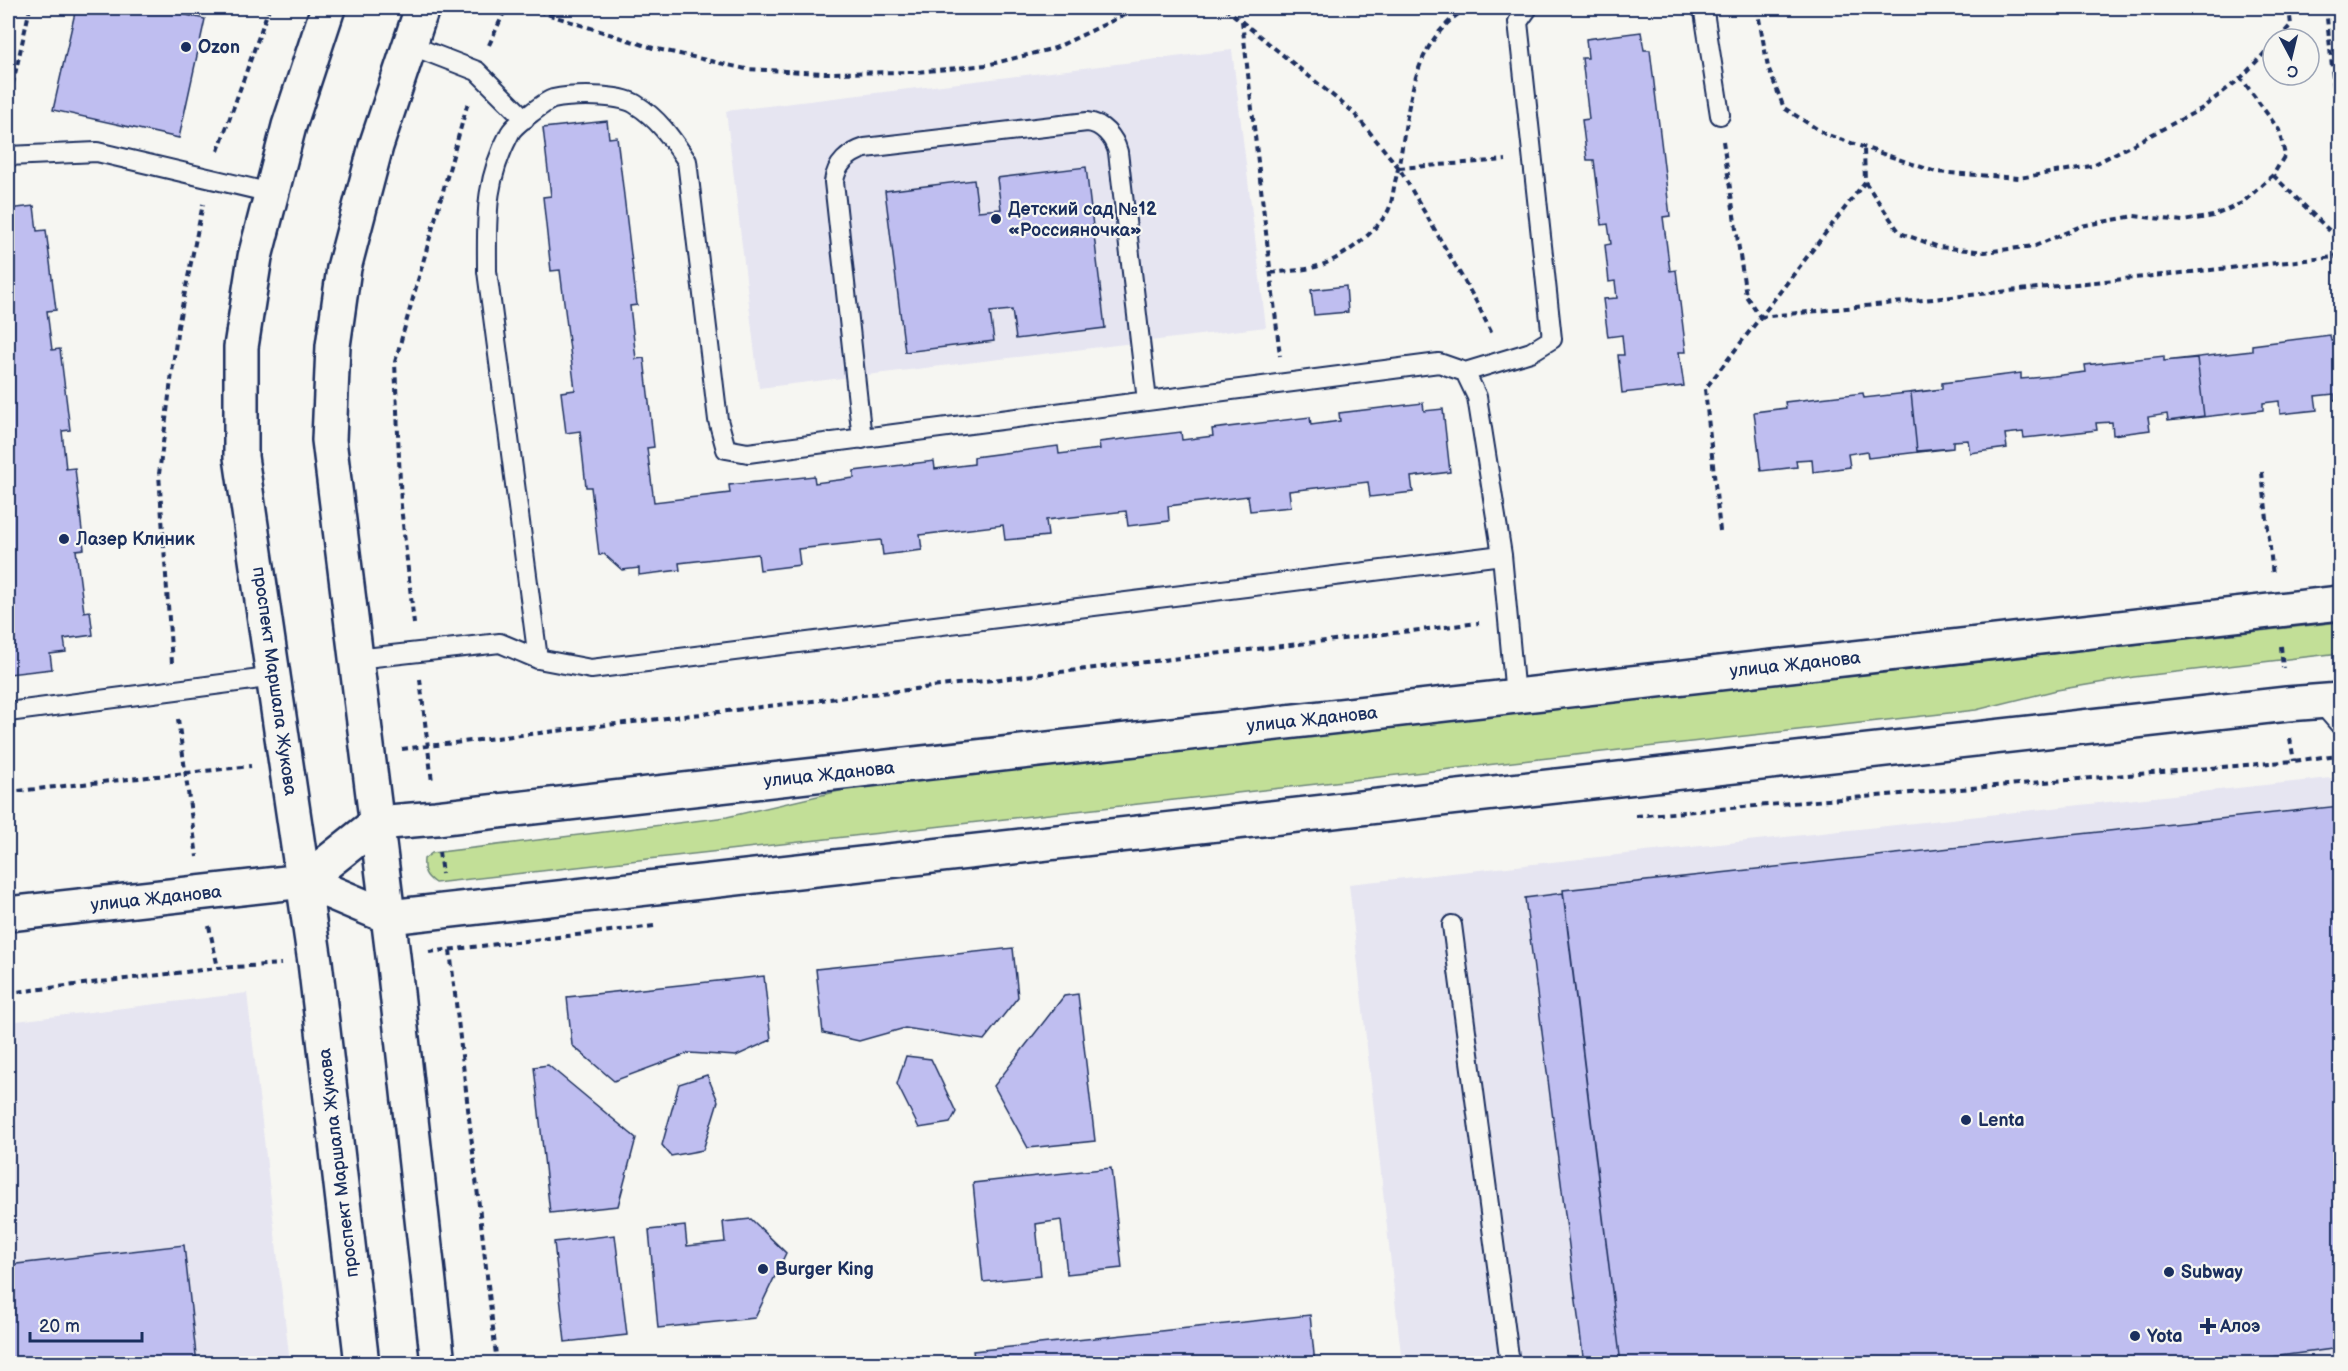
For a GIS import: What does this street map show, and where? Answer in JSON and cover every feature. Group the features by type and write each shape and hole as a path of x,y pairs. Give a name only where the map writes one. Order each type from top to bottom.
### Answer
{"street":[{"name":"проспект Маршала Жукова","path":"328,8 289,126 255,257 241,347 241,457 315,962 362,1364"},
{"path":"422,8 376,146 344,268 333,346 329,440 393,956 438,1364"},
{"name":"улица Жданова","path":"377,823 2340,603"},
{"name":"улица Жданова","path":"8,914 304,881 388,917 2287,704 2334,709"},
{"path":"304,881 377,823"}],"lane":[{"path":"538,659 487,271 487,207 493,171 512,129 551,99 589,95 633,103 666,130 687,162 718,420 726,449 748,453 1439,363 1466,372 1531,352 1552,339 1518,22 1528,8"},
{"path":"1700,8 1704,12 1720,115"},
{"path":"410,45 477,71 525,119"},
{"path":"862,439 834,182 835,174 847,157 854,151 865,148 1087,122 1096,123 1101,127 1112,138 1118,152 1147,401"},
{"path":"8,156 97,152 271,193"},
{"path":"1466,372 1477,397 1502,555 1515,696"},
{"path":"357,659 500,643 538,659 591,669 1502,555"},
{"path":"8,712 275,677"},
{"path":"1452,925 1510,1364"}],"path":[{"path":"8,105 30,8"},
{"path":"218,968 202,893 174,690 159,474 178,326 208,178 269,8"},
{"path":"497,1364 401,506 394,362 477,71 507,8"},
{"path":"528,8 653,48 735,67 824,73 917,72 987,65 1055,48 1139,8"},
{"path":"1081,8 1122,15"},
{"path":"1225,8 1353,112 1399,168 1477,303 1505,361"},
{"path":"1271,273 1313,268 1352,250 1388,212 1399,168 1407,108 1423,55 1451,17 1467,8"},
{"path":"1757,8 1768,66 1784,108 1825,134 1936,172 2019,178 2091,166 2202,109 2241,78 2261,57"},
{"path":"2289,8 2291,25 2289,27"},
{"path":"2326,8 2340,147"},
{"path":"1242,20 1283,383"},
{"path":"1864,148 1865,182 1900,233 1939,247 1985,252 2034,246 2081,226 2134,216 2183,221 2213,216 2242,203 2273,175 2285,155 2279,129 2241,78"},
{"path":"1720,115 1746,296 1760,317"},
{"path":"1399,168 1534,158"},
{"path":"2273,175 2340,241"},
{"path":"1720,531 1705,390 1865,182"},
{"path":"1760,317 2335,257 2340,248"},
{"path":"368,752 1508,620"},
{"path":"1630,817 2294,761 2340,755"},
{"path":"8,792 287,762"},
{"path":"393,956 662,926"},
{"path":"8,993 218,968 315,962"}],"shaded area":[{"name":"Детский сад №12 «Россияночка»","path":"1232,50 1266,327 759,388 726,111"},
{"name":"Lenta","path":"2340,777 2340,1363 1402,1363 1349,884"},
{"path":"247,993 290,1363 8,1363 8,1022"}],"green space":[{"path":"2340,622 2340,653 2134,677 2057,690 1976,710 435,883 425,873 424,867 424,859 432,853 727,817 861,786"}],"building":[{"path":"76,8 153,8 205,19 179,138 53,110"},
{"path":"1641,32 1644,50 1650,50 1670,216 1663,217 1670,271 1676,270 1686,352 1679,352 1684,386 1622,393 1618,355 1624,355 1622,335 1608,337 1603,299 1617,298 1615,281 1609,282 1605,245 1611,244 1608,224 1602,225 1594,160 1587,160 1582,120 1589,119 1582,58 1588,58 1586,39"},
{"path":"607,121 609,138 617,137 637,305 630,306 636,359 644,358 654,447 647,448 654,502 730,493 729,485 814,476 815,483 854,478 854,471 934,461 935,469 974,464 974,457 1058,446 1059,454 1100,449 1099,442 1181,432 1182,440 1213,436 1212,429 1310,417 1311,425 1340,421 1339,413 1423,403 1424,411 1443,409 1450,472 1411,477 1413,492 1370,497 1368,482 1289,491 1291,507 1250,511 1248,496 1168,506 1169,521 1128,526 1126,511 1046,520 1048,536 1005,540 1003,525 920,535 922,550 883,555 881,540 798,549 800,565 760,570 758,554 679,563 680,570 639,575 639,568 622,570 604,554 599,555 591,487 586,487 580,431 566,433 561,392 575,390 560,270 551,271 543,197 551,196 543,128"},
{"path":"1086,167 1105,328 1016,339 1012,310 990,312 994,341 905,352 885,191 974,180 978,211 1001,209 997,178"},
{"path":"34,206 37,231 46,230 56,310 47,311 52,350 60,349 70,430 62,431 66,469 75,468 84,549 76,550 84,612 90,611 93,635 64,639 66,652 50,654 52,669 9,674 8,594 13,593 8,550 8,209"},
{"path":"1346,286 1348,312 1314,315 1311,290"},
{"path":"2330,335 2331,341 2340,340 2340,399 2334,400 2334,394 2315,396 2317,410 2280,414 2279,401 2263,403 2263,410 2168,421 2167,414 2148,417 2150,430 2113,435 2112,422 2096,423 2097,430 2024,438 2023,432 2005,434 2007,448 1970,453 1968,440 1953,441 1953,448 1868,458 1867,451 1848,454 1850,467 1813,472 1812,459 1796,460 1797,467 1761,471 1754,412 1786,408 1785,402 1863,393 1864,398 1942,389 1942,383 2021,373 2021,379 2054,376 2086,372 2085,365 2164,356 2164,361 2252,351 2252,345"},
{"path":"2164,356 2164,361 2197,358 2204,416 2168,421 2167,414 2148,417 2150,430 2113,435 2112,422 2096,423 2097,430 2024,438 2023,432 2005,434 2007,448 1970,453 1968,440 1953,441 1953,448 1917,451 1911,393 1942,389 1942,383 2021,373 2021,379 2054,376 2086,372 2085,365"},
{"name":"Lenta","path":"2340,806 2340,1348 2256,1359 2246,1364 1621,1364 1563,890"},
{"path":"1563,893 1621,1364 1584,1364 1525,898"},
{"path":"1013,948 1018,997 984,1040 905,1028 859,1041 823,1033 816,969"},
{"path":"764,976 771,1040 736,1056 689,1053 614,1081 572,1045 567,997"},
{"path":"1078,994 1095,1141 1028,1148 994,1086 1064,996"},
{"path":"906,1056 931,1059 956,1112 950,1123 919,1128 897,1084"},
{"path":"548,1065 636,1138 618,1206 550,1213 534,1067"},
{"path":"707,1075 718,1101 703,1150 671,1156 662,1145 679,1084"},
{"path":"1111,1168 1122,1268 1067,1274 1061,1220 1036,1224 1041,1276 983,1282 973,1183"},
{"path":"751,1219 786,1253 755,1318 658,1328 649,1230 685,1226 687,1246 725,1242 723,1222"},
{"path":"615,1235 627,1335 565,1342 554,1242"},
{"path":"184,1245 197,1364 8,1364 8,1265"},
{"path":"1310,1315 1315,1364 975,1364 973,1351"}],"place":[{"name":"Ozon","path":"186,47"},
{"name":"Детский сад №12 «Россияночка»","path":"996,219"},
{"name":"Лазер Клиник","path":"64,539"},
{"name":"Lenta","path":"1966,1120"},
{"name":"Burger King","path":"763,1269"},
{"name":"Subway","path":"2169,1272"},
{"name":"Алоэ","path":"2208,1326"},
{"name":"Yota","path":"2135,1336"}]}
